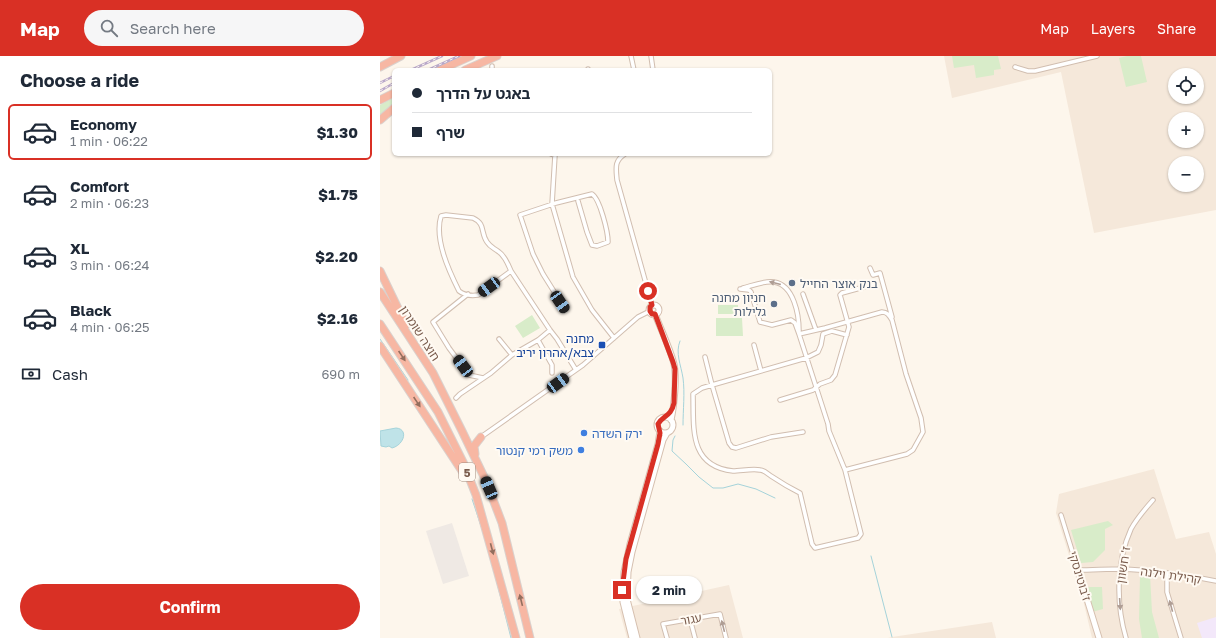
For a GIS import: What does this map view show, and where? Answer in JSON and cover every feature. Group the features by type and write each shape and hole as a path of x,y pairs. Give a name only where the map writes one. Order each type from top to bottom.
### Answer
{"highway":[{"path":"380,67 401,56"},
{"path":"444,68 471,56"},
{"path":"470,68 497,56"},
{"path":"380,100 392,94"},
{"path":"380,120 392,110"},
{"path":"380,271 407,328 433,373"},
{"name":"חוצה שומרון","path":"380,292 433,373 462,431"},
{"name":"5","path":"380,324 438,412 463,462 486,525 516,638"},
{"path":"380,346 463,473 486,525"},
{"path":"462,431 471,440 481,437"},
{"name":"5","path":"462,431 492,496 502,523 530,638"},
{"path":"478,464 474,446 481,437"}],"street":[{"path":"631,56 634,68"},
{"path":"651,56 653,68"},
{"path":"1015,66 1028,71 1035,71 1097,56"},
{"path":"555,156 552,204 573,276 592,310 614,338"},
{"path":"481,437 576,370 638,318 650,311 650,307 652,305 617,180 616,165 618,160 623,156"},
{"path":"565,309 543,274 533,254 520,215 552,204 592,194 596,196 602,213 608,242 598,246 592,245 578,201"},
{"path":"511,271 478,295 462,294 459,291 444,256 440,238 439,221 441,216 446,215 473,218 481,224 485,240 491,247 500,253 576,370"},
{"path":"870,268 873,275 880,273 898,338 896,338"},
{"path":"796,310 791,320 769,325 761,322 759,320 751,292 749,290 740,289 769,282 779,283 786,288 789,291 796,310 799,324 799,334"},
{"path":"780,400 813,390 820,384 831,380 835,375 849,327 840,295 875,284"},
{"path":"468,294 433,322 449,348 470,375 483,378"},
{"path":"803,294 816,330"},
{"path":"652,305 656,305 659,308 658,312 655,314"},
{"path":"637,638 627,599 628,572 632,552 663,440 672,428 673,424 671,420 675,369 672,357 655,314 652,314 650,311"},
{"path":"799,334 882,312 887,313 892,320 906,374 921,418 924,432 913,450 907,454 845,470"},
{"path":"791,320 795,323 799,334 806,358 816,387 829,431 845,470 861,534 858,538 815,548 812,544 800,494 761,470 734,471 723,469 714,465 702,456 697,448 694,435 693,394 702,388 806,358 818,352 823,334 832,331 847,335"},
{"path":"456,398 491,373 512,354 538,340 550,330"},
{"path":"499,339 512,354"},
{"path":"538,340 552,365 552,373"},
{"path":"754,345 761,371"},
{"path":"705,357 724,428 729,443 732,447 736,448 771,437 803,432"},
{"path":"632,638 623,602 622,590 624,572 658,444 660,430 658,428 658,424 660,420 668,415 673,407"},
{"path":"664,418 671,420"},
{"path":"660,430 663,433 667,433"},
{"name":"ז' חשוון","path":"1126,638 1121,618 1120,601 1121,569 1124,552 1132,528 1153,500"},
{"name":"ז'בוטינסקי","path":"1061,515 1099,638"},
{"name":"קהילת וילנה","path":"1078,570 1121,569 1167,573 1216,581"},
{"path":"1167,573 1167,592 1181,638"},
{"name":"עגור","path":"667,638 663,624 720,614 726,638"},
{"path":"690,619 695,638"}],"shaded area":[{"path":"944,56 1216,56 1216,210 1094,233 1061,72 952,98"},
{"path":"1154,469 1176,539 1209,532 1216,554 1216,638 1092,638 1084,604 1056,513 1059,494"},
{"path":"452,523 469,576 443,584 426,531"},
{"path":"729,585 743,638 627,638 619,609"},
{"path":"1216,617 1216,638 1202,638 1197,623"},
{"path":"992,622 996,638 888,638 892,637"}],"green space":[{"path":"952,56 998,56 1001,69 994,70 994,75 976,78 974,65 954,68"},
{"path":"1127,56 1141,56 1147,82 1126,87 1119,58"},
{"path":"392,98 392,106 380,115 380,105"},
{"path":"718,305 738,305 738,314 718,314"},
{"path":"532,315 540,328 523,338 515,326"},
{"path":"716,318 742,318 743,336 716,336"},
{"path":"1108,521 1113,525 1105,529 1105,550 1093,562 1081,563 1071,530"},
{"path":"1150,575 1152,612 1159,638 1142,638 1139,619 1140,576"},
{"path":"1085,587 1102,587 1103,609 1092,612"}],"water":[{"path":"396,428 403,431 404,434 400,444 392,448 389,446 381,446 380,431"}],"waterway":[{"path":"380,339 408,380"},
{"path":"680,341 678,355 684,384 683,425"},
{"path":"675,436 672,451 699,477 713,488 723,488 738,484 756,489 775,498"},
{"path":"472,499 482,529"},
{"path":"871,556 892,637"},
{"path":"494,571 511,638"}],"railway":[{"path":"415,68 442,56"},
{"path":"432,68 459,56"},
{"path":"380,83 392,77"},
{"path":"380,91 392,84"}],"place":[{"name":"בנק אוצר החייל","path":"792,283"},
{"name":"חניון מחנה גלילות","path":"774,304"},
{"name":"מחנה צבא/אהרון יריב","path":"602,345"},
{"name":"ירק השדה","path":"584,433"},
{"name":"משק רמי קנטור","path":"581,450"}],"route":[{"path":"622,590 626,559 658,444 660,430 658,428 658,424 660,420 668,415 674,403 675,369 655,314 652,314 649,310 652,305 648,291"}]}
